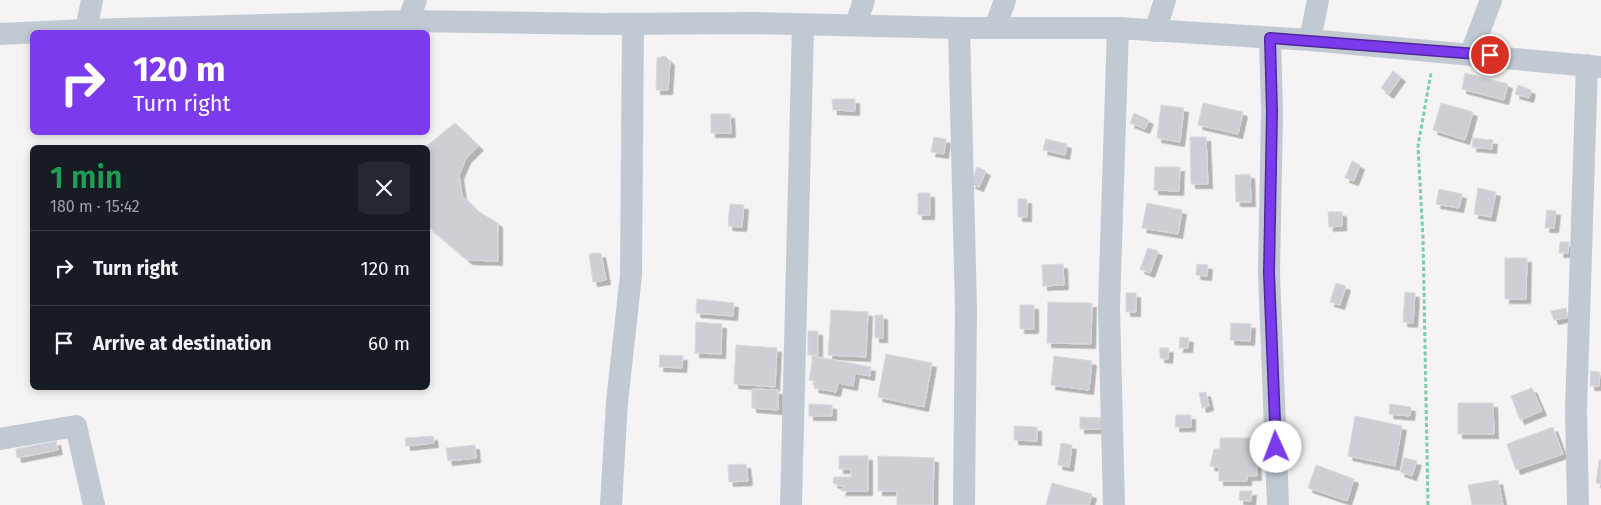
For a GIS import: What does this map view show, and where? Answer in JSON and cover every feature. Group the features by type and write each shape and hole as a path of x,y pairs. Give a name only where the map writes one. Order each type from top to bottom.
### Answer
{"street":[{"path":"92,0 86,30 408,21 633,24 862,24 873,27 959,28 1118,28 1310,40 1471,53 1594,66 1576,410 1578,505"},
{"path":"408,21 416,0"},
{"path":"862,24 858,15 864,0"},
{"path":"995,28 1005,0"},
{"path":"1155,31 1165,0"},
{"path":"1310,40 1318,0"},
{"path":"1471,53 1491,0"},
{"path":"611,505 617,402 632,275 633,24"},
{"path":"791,505 804,25"},
{"path":"959,28 966,308 964,505"},
{"path":"1114,505 1108,307 1118,28"},
{"path":"0,34 30,33"},
{"path":"1270,38 1272,112 1269,273 1278,505"},
{"path":"0,439 76,426 94,505"}],"path":[{"path":"1428,505 1423,238 1418,146 1435,50"}],"building":[{"path":"665,56 670,61 668,90 656,90 657,58"},
{"path":"1393,71 1401,77 1389,94 1381,88"},
{"path":"1465,73 1508,84 1504,100 1462,89"},
{"path":"1518,85 1531,90 1529,98 1515,94"},
{"path":"832,99 855,99 855,111 833,110"},
{"path":"1203,103 1243,112 1238,134 1198,125"},
{"path":"1441,103 1473,112 1465,140 1433,130"},
{"path":"1161,105 1184,108 1180,142 1157,138"},
{"path":"1134,113 1149,120 1145,129 1130,123"},
{"path":"711,114 730,114 731,133 711,133"},
{"path":"455,123 479,146 466,159 459,175 462,195 479,212 498,223 498,261 468,260 430,228 430,145 428,145"},
{"path":"934,137 946,139 944,154 931,152"},
{"path":"1190,137 1206,137 1208,184 1191,184"},
{"path":"1473,138 1493,140 1492,149 1472,147"},
{"path":"1046,139 1067,144 1065,155 1043,150"},
{"path":"1352,161 1360,165 1354,181 1345,178"},
{"path":"977,167 986,171 979,187 971,184"},
{"path":"1155,167 1180,167 1179,191 1154,190"},
{"path":"1250,174 1251,202 1236,202 1235,175"},
{"path":"1478,188 1496,192 1491,217 1474,214"},
{"path":"1439,189 1462,194 1459,208 1436,204"},
{"path":"918,193 930,193 930,215 918,215"},
{"path":"1018,199 1027,199 1027,217 1018,217"},
{"path":"1147,203 1182,210 1178,234 1142,228"},
{"path":"730,204 744,205 742,227 728,226"},
{"path":"1547,210 1556,211 1554,228 1545,228"},
{"path":"1328,212 1342,212 1342,226 1329,227"},
{"path":"1560,242 1569,242 1568,253 1559,253"},
{"path":"1148,248 1158,251 1150,273 1140,269"},
{"path":"601,253 606,280 593,282 589,254"},
{"path":"1505,258 1527,258 1526,299 1505,299"},
{"path":"1063,264 1064,285 1043,286 1042,265"},
{"path":"1197,264 1208,265 1207,276 1196,275"},
{"path":"1336,283 1346,286 1340,305 1330,302"},
{"path":"1405,292 1415,293 1413,323 1403,322"},
{"path":"1126,293 1136,293 1136,312 1126,312"},
{"path":"697,299 734,303 733,316 696,313"},
{"path":"1048,302 1092,303 1091,344 1047,343"},
{"path":"1020,305 1034,305 1034,329 1020,329"},
{"path":"1566,308 1568,317 1554,320 1551,311"},
{"path":"831,310 868,312 866,357 828,355"},
{"path":"875,315 883,315 883,338 875,338"},
{"path":"696,322 722,324 721,354 695,353"},
{"path":"1231,323 1251,324 1250,341 1230,340"},
{"path":"808,331 818,331 818,355 808,355"},
{"path":"1180,337 1189,338 1188,348 1179,348"},
{"path":"736,345 777,348 775,387 734,384"},
{"path":"1160,348 1169,348 1168,359 1160,358"},
{"path":"886,354 932,363 924,407 878,397"},
{"path":"660,355 683,356 682,368 659,367"},
{"path":"813,356 871,367 870,376 855,373 853,386 838,383 836,392 814,388 815,381 809,380"},
{"path":"1054,356 1092,361 1089,390 1051,385"},
{"path":"1591,371 1600,372 1599,386 1590,386"},
{"path":"1532,388 1542,411 1520,420 1511,396"},
{"path":"752,389 778,390 778,410 752,408"},
{"path":"1206,392 1209,406 1202,408 1199,393"},
{"path":"1458,403 1493,403 1494,434 1458,434"},
{"path":"809,404 832,405 832,416 809,416"},
{"path":"1390,404 1411,407 1410,416 1389,414"},
{"path":"1176,415 1191,415 1191,427 1175,427"},
{"path":"1355,416 1402,426 1395,466 1348,456"},
{"path":"1080,417 1103,418 1102,429 1080,429"},
{"path":"1014,426 1037,427 1037,441 1014,440"},
{"path":"1553,427 1563,454 1516,470 1507,444"},
{"path":"433,436 434,443 406,446 405,438"},
{"path":"1220,438 1250,438 1250,456 1256,456 1257,476 1247,476 1247,481 1219,481 1219,467 1210,466 1214,449 1220,449"},
{"path":"56,441 58,450 17,458 16,449"},
{"path":"1061,443 1072,445 1069,467 1058,465"},
{"path":"475,445 476,458 448,461 446,448"},
{"path":"839,456 868,456 868,491 841,491 843,487 833,483 834,477 851,477 851,469 839,469"},
{"path":"878,456 934,458 933,505 897,505 897,491 878,491"},
{"path":"1404,458 1417,461 1412,476 1400,472"},
{"path":"1599,460 1601,460 1601,484 1596,483"},
{"path":"746,464 748,481 729,482 728,465"},
{"path":"1316,465 1354,479 1347,501 1308,488"},
{"path":"1498,480 1503,505 1472,505 1468,485"},
{"path":"1052,483 1092,494 1089,505 1046,505"},
{"path":"1240,491 1252,491 1251,501 1239,500"}],"route":[{"path":"1276,447 1269,273 1272,112 1270,38 1490,55"}]}
